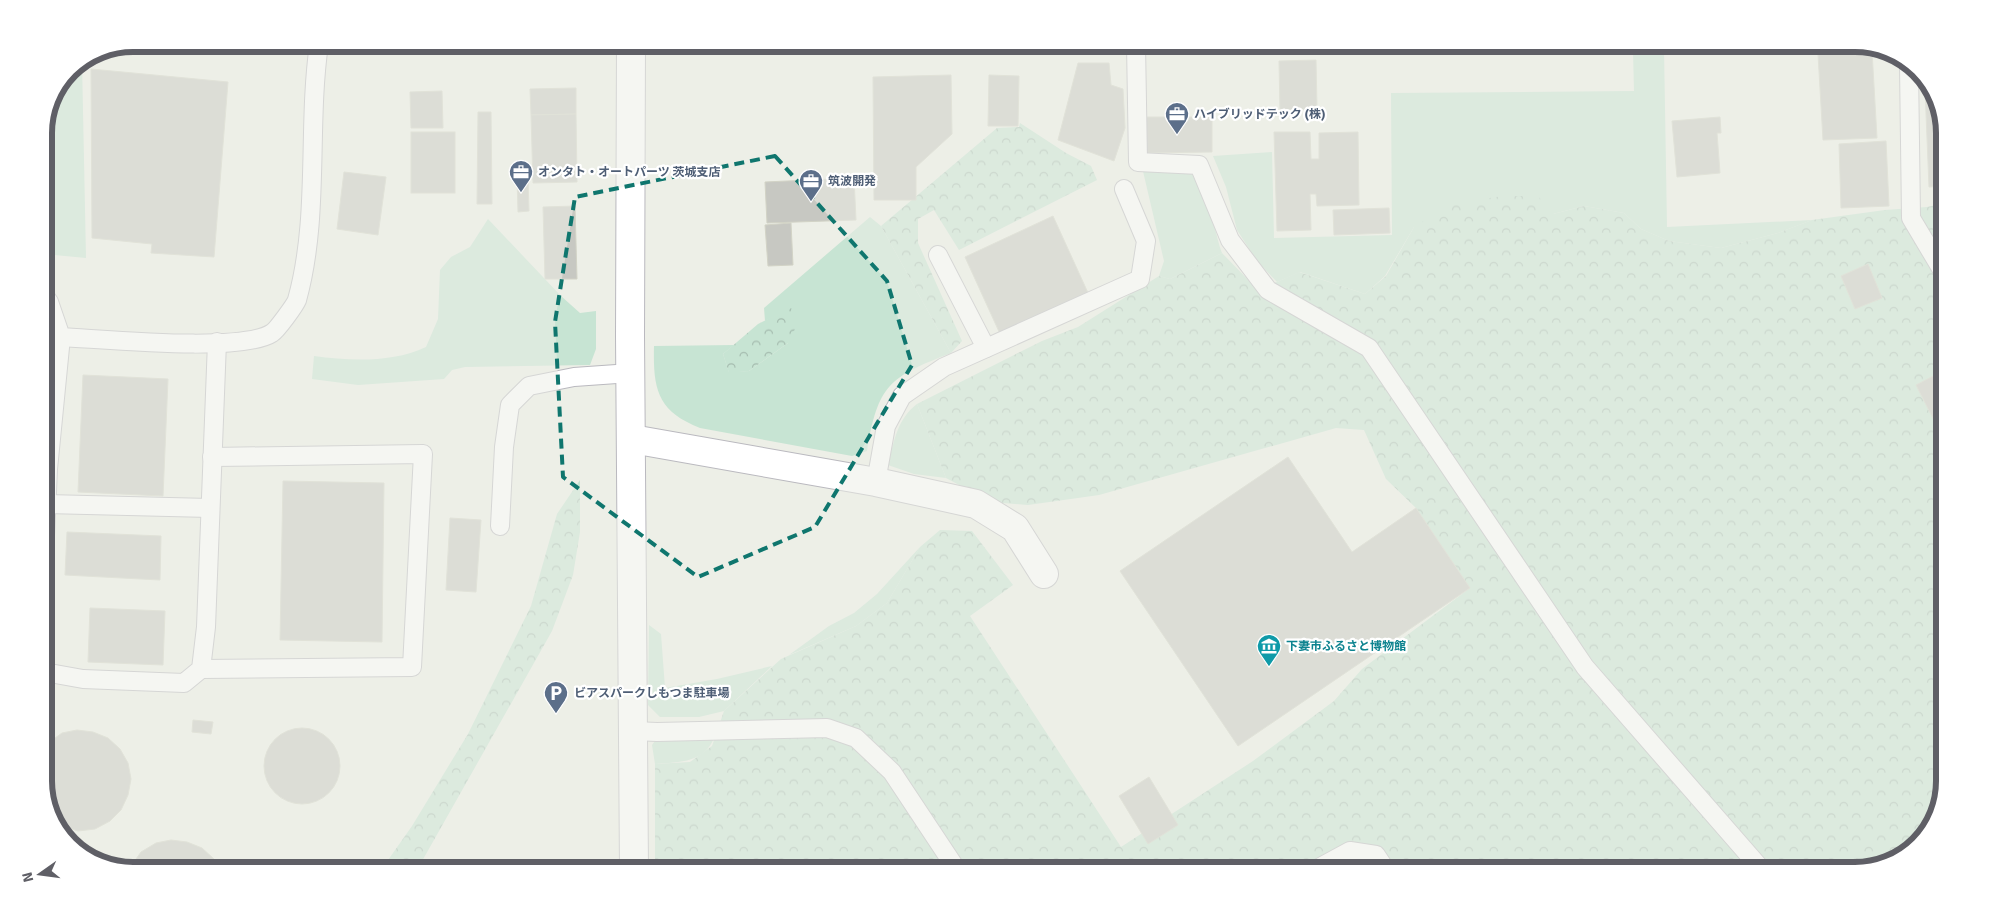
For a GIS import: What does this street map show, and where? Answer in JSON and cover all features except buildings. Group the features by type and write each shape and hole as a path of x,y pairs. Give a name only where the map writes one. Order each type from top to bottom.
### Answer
{"street":[{"path":"631,52 630,374 634,862"},
{"path":"632,439 876,482 976,504 1015,528 1044,574"}],"lane":[{"path":"62,337 217,342 247,341 273,333 296,302 310,228 314,78 318,52"},
{"path":"1136,52 1138,162 1199,165 1230,240 1268,290 1369,348 1585,667 1755,862"},
{"path":"1909,73 1911,218 1936,259"},
{"path":"876,482 886,426 902,396 944,367 1140,279 1146,241 1124,189"},
{"path":"938,255 986,348"},
{"path":"53,313 62,337 53,431"},
{"path":"202,669 206,627 217,342"},
{"path":"500,526 504,447 510,405 529,386 574,377 630,374"},
{"path":"53,673 83,678 184,683 202,669 412,668 423,454 212,457"},
{"path":"53,504 210,508"},
{"path":"634,730 657,732 827,728 856,738 892,772 952,862"},
{"path":"1330,862 1350,851 1376,856 1380,862"}],"highlighted area":[{"path":"775,156 887,281 912,365 815,527 698,577 563,477 555,322 575,197"}],"green space":[{"path":"1633,52 1664,52 1667,227 1812,220 1778,233 1721,248 1669,241 1641,229 1624,213 1584,206 1553,214 1414,227 1385,276 1365,294 1300,272 1277,282 1257,261 1237,230 1226,187 1213,156 1272,152 1274,238 1392,235 1391,93 1634,91"},
{"path":"82,71 86,258 53,255 53,128 55,112 69,84"},
{"path":"1020,123 1066,153 1091,166 1097,180 959,250 934,210 918,219 918,243 962,341 951,353 881,226 997,128 1019,127"},
{"path":"1142,167 1187,171 1197,179 1206,197 1222,253 1170,279 1159,276 1164,261"},
{"path":"1503,196 1538,196 1553,214 1584,206 1624,213 1641,229 1669,241 1721,248 1778,233 1812,220 1936,205 1936,781 1935,796 1923,826 1901,848 1877,859 1856,862 655,862 655,764 690,762 712,746 724,711 781,659 856,626 887,603 920,547 940,530 972,531 1013,585 970,616 1121,847 1253,761 1334,701 1362,669 1470,588 1416,508 1386,479 1364,430 1336,428 1099,495 1028,505 991,502 946,478 917,404 1042,341 1078,327 1159,276 1170,279 1222,253 1256,288 1277,282 1299,272 1365,294 1386,276 1414,227 1450,204"},
{"path":"870,217 881,226 951,353 913,369 890,386 882,397 876,411 867,451 852,456 700,428 675,414 666,406 660,397 657,386 654,346 734,345 723,354 729,372 749,371 788,343 791,309 765,321 764,308"},
{"path":"488,219 561,296 580,313 596,311 596,349 590,365 465,367 452,370 444,379 358,385 312,379 314,356 356,360 385,358 399,356 426,347 438,319 440,270 451,257 470,247"},
{"path":"791,308 796,315 795,329 788,343 749,371 729,373 723,354 758,324"},
{"path":"917,404 946,478 914,474 888,465 901,424 910,410"},
{"path":"580,480 580,532 573,575 552,631 422,862 387,862 412,826 468,734 531,606 557,514"},
{"path":"920,547 887,603 856,626 789,655 829,626 854,613 877,594"},
{"path":"649,625 661,634 665,688 717,679 772,666 724,711 699,717 660,717 648,705"},
{"path":"715,735 711,744 699,756 683,761 655,764 652,745 658,737"}],"place":[{"name":"ハイブリッドテック (株)","path":"1177,135"},
{"name":"オンタト・オートパーツ 茨城支店","path":"521,193"},
{"name":"筑波開発","path":"811,202"},
{"name":"下妻市ふるさと博物館","path":"1269,667"},
{"name":"ビアスパークしもつま駐車場","path":"556,714"}]}
